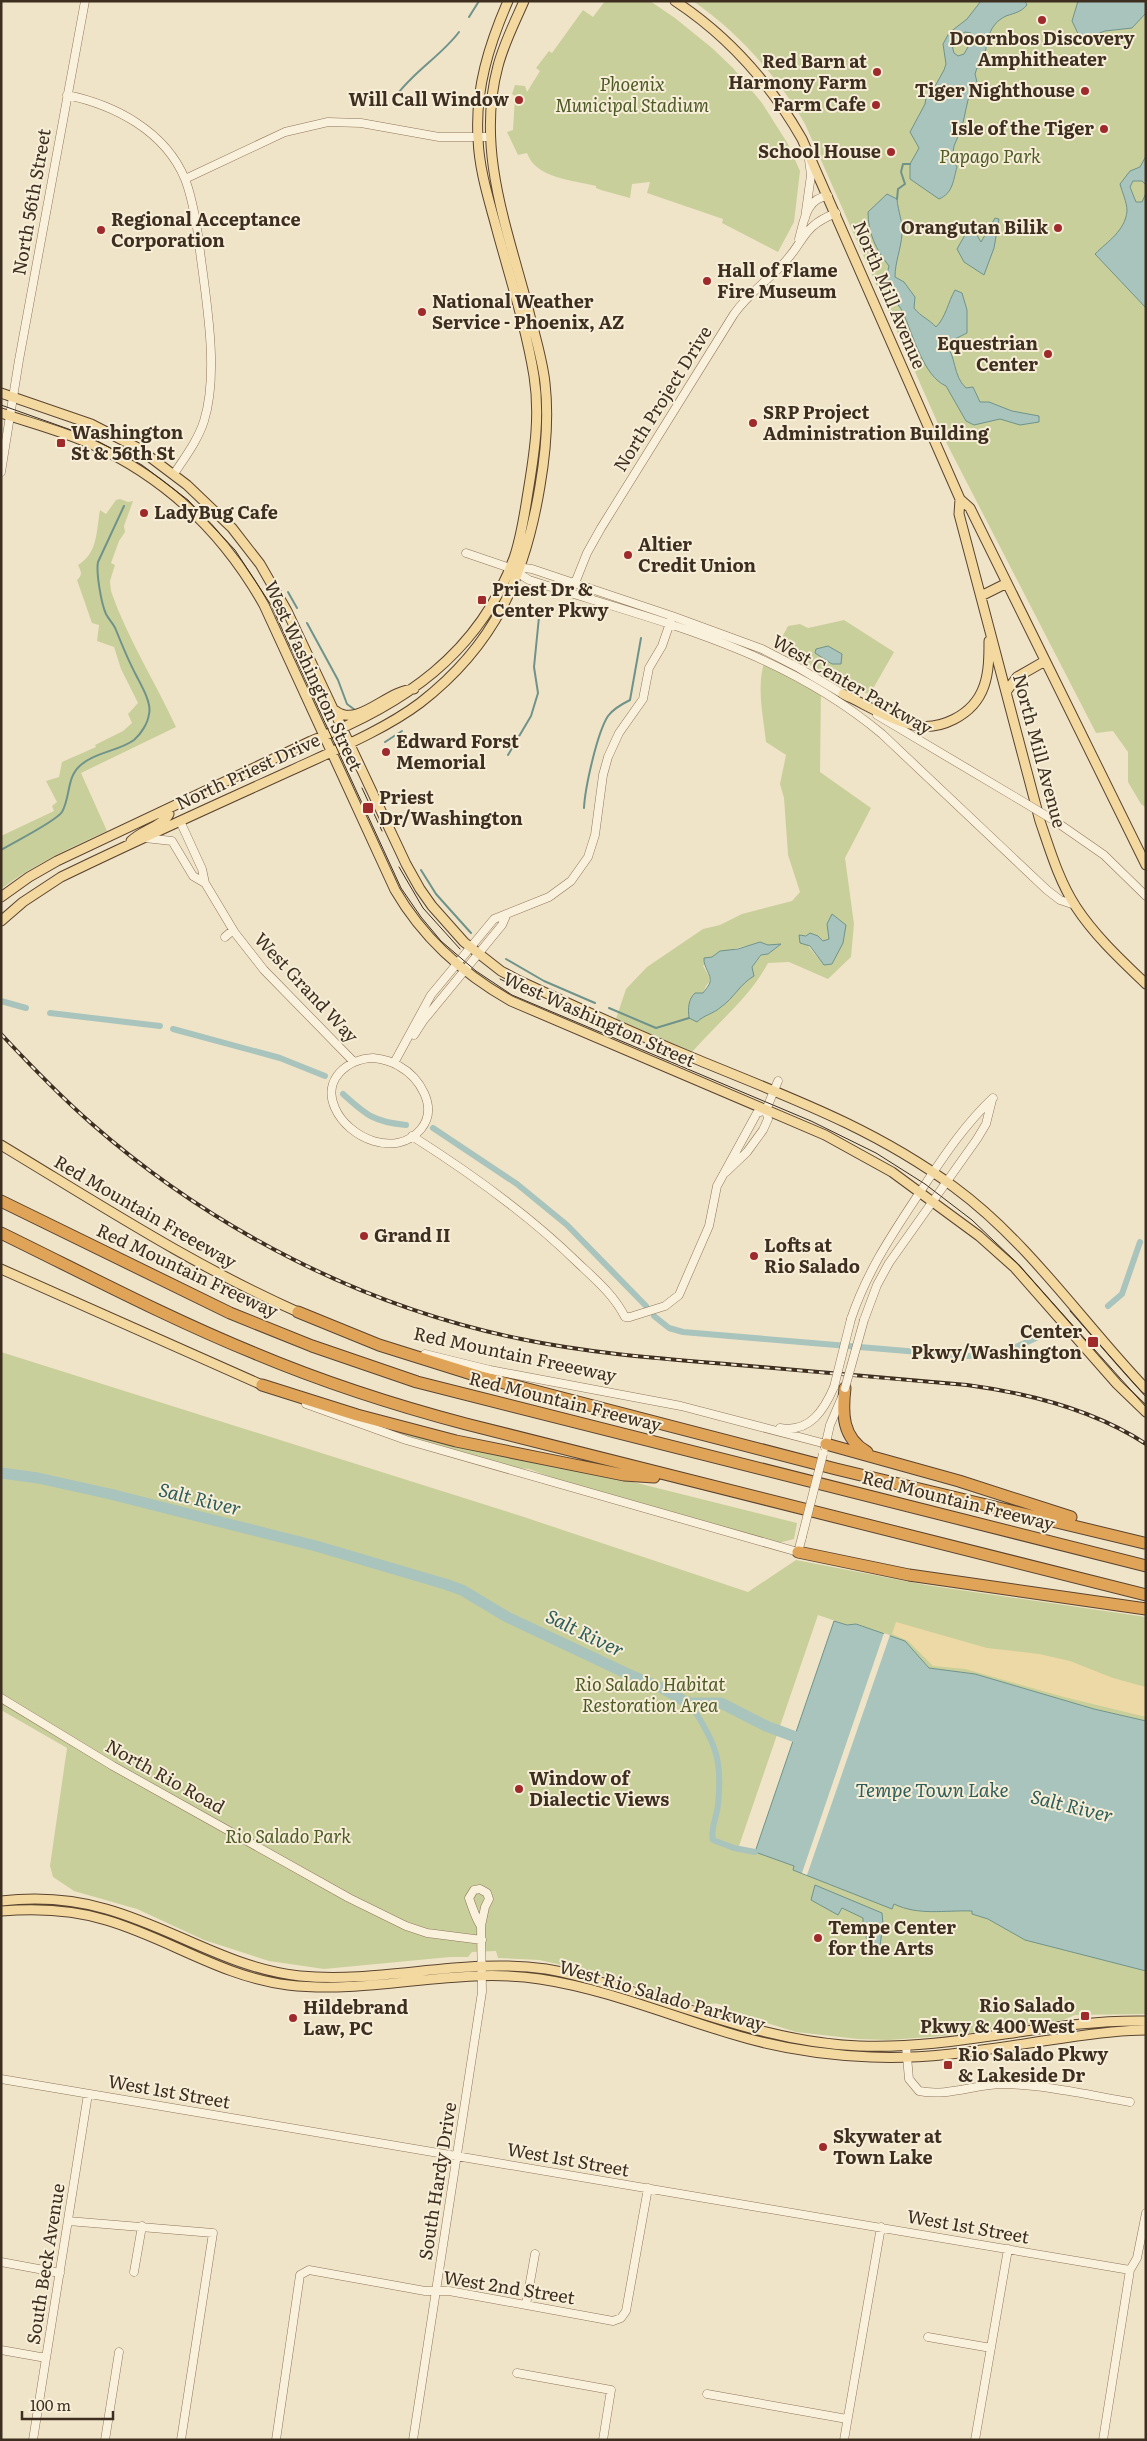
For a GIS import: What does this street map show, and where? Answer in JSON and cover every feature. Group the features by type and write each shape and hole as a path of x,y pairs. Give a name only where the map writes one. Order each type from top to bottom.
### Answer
{"highway":[{"name":"Red Mountain Freeway","path":"1,1201 237,1316 312,1346 417,1382 1146,1566"},
{"path":"1,1233 200,1330 331,1383 444,1419 1146,1595"},
{"path":"298,1312 379,1345 481,1377 836,1469 1145,1543"},
{"path":"262,1385 357,1415 456,1440 624,1475 692,1481"},
{"path":"840,1387 844,1416 850,1437 866,1452 1011,1497 1145,1543"},
{"path":"824,1449 887,1460"},
{"path":"798,1552 909,1575 1146,1608"}],"main road":[{"name":"North Priest Drive","path":"1,897 48,866 324,737 344,730 414,689 442,666 472,634 492,603 510,568 522,531 537,431 536,401 530,359 484,183 478,138 482,77 491,40 508,1"},
{"name":"North Priest Drive","path":"1,921 23,902 61,877 128,844 331,752 418,705 453,674 490,629 520,570 532,530 547,434 546,398 540,354 497,191 489,137 492,96 496,75 502,54 524,1"},
{"name":"North Mill Avenue","path":"675,1 717,33 749,65 784,110 807,148 960,500 970,508 1146,865"},
{"name":"West Washington Street","path":"1,393 100,428 142,451 174,474 218,514 260,564 287,611 406,864 420,889 453,931 470,947 501,970 528,985 690,1056 776,1086 865,1130 946,1181 1019,1245 1146,1389"},
{"name":"West Washington Street","path":"1,413 11,412 78,438 115,456 164,487 205,524 233,556 264,605 400,898 428,937 456,964 491,990 511,1001 855,1150 920,1191 979,1236 1015,1268 1117,1384 1146,1412"},
{"name":"North Mill Avenue","path":"960,500 958,514 1040,822 1061,879 1075,905 1098,935 1146,984"},
{"path":"981,596 1007,582"},
{"path":"843,694 898,721 914,726 933,726 950,721 970,708 983,689 988,666 990,631"},
{"path":"1006,692 1017,677 1045,661"},
{"path":"334,710 343,716 354,716 403,689 414,689"},
{"path":"128,844 139,832 163,821 167,817 168,809"},
{"name":"Red Mountain Freeeway","path":"1,1145 175,1251 234,1282 298,1312"},
{"path":"1,1269 262,1385"},
{"name":"West Rio Salado Parkway","path":"1,1901 49,1900 92,1905 152,1926 220,1956 281,1973 330,1977 483,1965 543,1968 577,1975 745,2027 778,2035 846,2045 906,2046 960,2042 1096,2023 1146,2021"},
{"name":"West Rio Salado Parkway","path":"1,1911 56,1910 93,1916 125,1926 216,1966 270,1982 320,1988 355,1987 484,1975 537,1978 578,1986 768,2044 834,2054 906,2057 1116,2031 1146,2030"},
{"path":"216,1966 220,1956"}],"street":[{"name":"North 56th Street","path":"1,472 85,1"},
{"path":"67,95 99,103 145,128 168,151 185,179 197,227 212,378 206,413 199,435 174,474"},
{"path":"185,179 286,132 328,122 352,122 439,137 489,137"},
{"name":"North Project Drive","path":"796,246 805,218 811,175 807,148"},
{"name":"North Project Drive","path":"805,218 815,200 828,196"},
{"name":"North Project Drive","path":"575,583 587,554 601,528 728,322 746,297 782,265 815,222 836,213"},
{"name":"West Center Parkway","path":"466,553 510,568 575,583 769,652 1055,821 1099,851 1146,896"},
{"name":"West Center Parkway","path":"520,570 529,580 719,641 765,660 832,696 901,751 1047,890 1060,900 1075,905"},
{"path":"396,1064 425,1005 494,919 506,916 549,896 571,881 588,857 595,835 603,775 608,757 619,733 643,699 649,668 662,646 672,616"},
{"name":"West Grand Way","path":"180,821 202,869 205,883 233,930 264,970 354,1062"},
{"name":"West Grand Way","path":"143,838 172,841 193,876 205,883"},
{"path":"396,1064 423,1021 502,925 506,916"},
{"path":"225,937 233,930"},
{"path":"373,1058 396,1064 412,1075 423,1090 428,1107 422,1128 412,1136 388,1143 373,1141 349,1129 336,1111 332,1100 333,1083 343,1067 354,1062 373,1058"},
{"path":"723,1174 735,1166 757,1139 768,1119 766,1110 776,1086"},
{"path":"262,1385 328,1413 406,1440 798,1552 840,1387 851,1319 875,1260 920,1191 975,1115 993,1098 986,1124 889,1263 877,1285 840,1387 821,1412 814,1420 800,1427 785,1429 734,1419"},
{"path":"412,1136 498,1194 547,1232 618,1303 625,1317 661,1308 675,1299 683,1287 709,1226 716,1189 723,1174 756,1114 766,1110"},
{"name":"Red Mountain Freeeway","path":"298,1312 394,1345 455,1362 667,1403 734,1419 824,1449"},
{"name":"North Rio Road","path":"1,1698 113,1766 365,1906 414,1930 482,1940"},
{"path":"480,1889 489,1895 489,1901 485,1907 480,1909 474,1907 470,1902 470,1895 474,1890 480,1889"},
{"name":"South Hardy Drive","path":"474,1907 477,1922 481,1926"},
{"name":"South Hardy Drive","path":"414,2440 484,1975 481,1926 485,1907"},
{"path":"906,2046 909,2079 916,2089 922,2092 945,2092 993,2084 1023,2085 1130,2102"},
{"name":"West 1st Street","path":"1,2079 1130,2270"},
{"name":"South Beck Avenue","path":"33,2440 88,2094"},
{"name":"West 2nd Street","path":"276,2440 294,2325 296,2295 300,2275 304,2272 309,2270 425,2291 449,2291 613,2321 621,2318 626,2311 648,2188"},
{"path":"1103,2440 1130,2270 1137,2258 1144,2234 1146,2213"},
{"path":"68,2221 213,2233 181,2440"},
{"path":"134,2272 142,2226"},
{"path":"844,2440 881,2227"},
{"path":"975,2440 1008,2249"},
{"path":"526,2305 535,2254"},
{"path":"1,2262 60,2273"},
{"path":"928,2337 991,2348"},
{"path":"1,2350 46,2358"},
{"path":"105,2440 119,2352"},
{"path":"517,2373 611,2390 603,2440"},
{"path":"707,2394 847,2419"}],"green space":[{"name":"Phoenix Municipal Stadium","path":"605,1 650,1 675,18 712,48 733,68 762,103 788,144 800,171 794,222 778,252 722,223 723,219 647,193 650,182 632,184 630,198 601,190 596,188 596,186 557,177 538,168 527,153 518,155 507,132 513,130 515,96 512,94 515,85 525,86 527,92 540,71 536,68 549,51 552,53 583,10 593,17"},
{"name":"Papago Park","path":"693,1 1146,1 1146,808 1141,804 1128,782 1128,752 1113,731 1096,733 947,444 805,124 782,89 756,56 710,13"},
{"path":"120,499 128,502 133,501 124,526 125,532 119,541 111,563 115,565 110,581 111,591 133,643 176,727 81,773 107,831 39,864 1,889 1,836 54,811 52,806 57,802 46,781 59,777 62,762 96,747 95,745 123,731 132,723 128,714 138,703 121,669 114,647 97,641 99,625 92,623 77,580 81,573 78,565 85,560 93,548 100,510 106,514 116,500"},
{"path":"844,620 894,652 870,694 854,691 781,648 779,643 788,626 800,624 808,628"},
{"path":"765,660 821,689 820,772 871,808 845,858 854,924 851,957 828,979 789,962 768,963 752,988 692,1052 616,1019 626,989 647,967 703,929 720,925 742,914 792,901 800,892 788,855 784,798 780,784 786,755 766,742 761,701 762,670","holes":["827,924 837,953 832,964 824,965 799,935 818,936 823,942 830,939","760,942 768,945 780,945 768,954 762,955 752,967 753,976 724,1004 703,1016 703,995 710,979 703,966 710,960 730,950"]},
{"path":"1,1352 521,1516 748,1592 796,1560 926,1585 1146,1617 1146,1721 1094,1709 975,1674 929,1668 905,1641 856,1624 847,1625 818,1615 739,1846 794,1866 794,1870 892,1908 894,1904 926,1910 972,1911 972,1914 988,1919 1025,1940 1146,1971 1146,2014 1075,2015 1063,2020 956,2035 889,2040 858,2039 796,2032 732,2012 721,2005 710,2004 701,2006 589,1971 539,1960 498,1958 496,1951 472,1952 468,1957 324,1969 269,1961 204,1940 137,1909 74,1891 53,1877 50,1866 67,1748 1,1710"},
{"path":"371,1425 553,1462 797,1523 794,1539 778,1543 559,1480 529,1469 518,1468"}],"sand":[{"path":"896,1622 987,1648 1039,1654 1070,1661 1113,1678 1146,1687 1146,1717 1064,1697 965,1669 933,1666 908,1641 892,1634"}],"water":[{"path":"981,1 1025,1 1027,5 1020,11 999,20 988,38 983,67 977,68 975,74 977,82 968,100 962,127 954,146 952,159 957,167 953,182 950,190 939,199 910,179 910,164 919,148 910,132 925,104 926,97 933,90 944,70 946,64 943,44 949,33 967,19","holes":["965,32 971,33 973,38 964,54 958,56 954,53 954,41"]},
{"path":"1078,1 1146,1 1146,13 1132,28 1105,31 1081,40 1072,21"},
{"path":"1146,156 1146,185 1142,181 1133,181 1130,187 1136,202 1142,202 1146,193 1146,308 1095,254 1115,235 1123,224 1127,208 1120,184 1130,171 1140,167"},
{"path":"887,194 897,199 902,225 895,277 904,282 915,297 914,308 936,327 942,319 955,290 962,293 967,310 967,333 945,344 949,349 956,372 962,383 966,388 973,387 980,402 989,402 1012,411 1039,416 1039,422 1020,425 1000,419 974,425 966,421 946,386 938,381 925,364 902,311 889,292 883,275 887,274 889,266 880,254 869,227 868,212"},
{"path":"995,218 999,219 994,248 984,275 964,262 957,249 965,235 965,228 971,225 981,242"},
{"path":"828,646 842,654 841,664 832,664 815,653 816,649"},
{"path":"832,914 846,925 843,943 832,964 824,965 810,946 800,943 799,935 806,936 810,933 818,936 823,941 829,939 827,924"},
{"path":"760,942 768,945 781,944 768,954 761,955 752,967 754,976 726,1003 697,1022 689,1018 691,998 695,993 703,993 710,982 704,958 712,957 720,951 738,949"},
{"name":"Tempe Town Lake","path":"834,1621 847,1625 856,1624 905,1641 929,1668 975,1674 1094,1709 1146,1721 1146,1971 1025,1940 988,1919 972,1914 972,1911 932,1912 903,1908 894,1904 892,1909 793,1870 794,1866 755,1852"},
{"path":"815,1885 882,1913 883,1924 880,1946 866,1938 867,1934 863,1929 863,1918 842,1908 838,1915 811,1900"}],"pier":[{"path":"884,1633 890,1635 807,1875 802,1873"}],"waterway":[{"path":"469,17 479,1"},
{"path":"396,96 459,32"},
{"path":"897,199 898,189 905,184 901,172 903,164 910,164"},
{"path":"1,850 58,816 65,806 71,780 77,769 88,760 122,747 134,740 142,732 147,721 150,710 148,699 115,628 106,614 98,580 98,562 124,506"},
{"path":"288,592 297,608"},
{"path":"508,755 531,716 538,693 534,667 540,607"},
{"path":"307,623 338,680 347,704 355,710"},
{"path":"584,808 592,761 604,724 612,711 630,700 641,638"},
{"path":"385,742 402,731"},
{"path":"421,870 436,894 471,933"},
{"path":"506,959 544,981 595,1003"},
{"path":"1,1001 26,1008"},
{"path":"609,1008 656,1028 689,1018"},
{"path":"50,1013 160,1026"},
{"path":"173,1029 280,1058 325,1076"},
{"path":"343,1094 371,1116 386,1122 406,1125"},
{"path":"433,1128 517,1184 567,1225 646,1306"},
{"path":"1108,1306 1122,1294 1140,1242"},
{"path":"654,1316 669,1328 683,1332 966,1356 1002,1352 1036,1338"},
{"name":"Salt River","path":"1,1473 38,1478 110,1494 316,1546 445,1584 462,1590 507,1617 664,1689 684,1701 690,1703 721,1703 766,1726 809,1742"},
{"path":"690,1703 706,1729 718,1762 719,1789 712,1832 713,1840 734,1848 755,1852"}],"tram line":[{"path":"1,405 88,436 142,465 188,500 235,550 271,605 401,888 421,917 441,941 476,971 512,995 811,1121 876,1153 925,1184 972,1220 1016,1262 1146,1407"},
{"path":"362,788 382,831"},
{"path":"399,867 423,908 460,949"},
{"path":"500,979 540,999"},
{"path":"1070,1311 1146,1397"}],"railway":[{"path":"1,1034 45,1080 92,1124 188,1198 240,1230 293,1259 348,1285 405,1307 462,1325 575,1349 990,1388 1036,1398 1082,1412 1126,1432 1146,1444"}],"place":[{"name":"Doornbos Discovery Amphitheater","path":"1042,20"},
{"name":"Red Barn at Harmony Farm","path":"877,72"},
{"name":"Tiger Nighthouse","path":"1085,91"},
{"name":"Will Call Window","path":"519,100"},
{"name":"Farm Cafe","path":"876,105"},
{"name":"Isle of the Tiger","path":"1104,129"},
{"name":"School House","path":"891,152"},
{"name":"Orangutan Bilik","path":"1058,228"},
{"name":"Regional Acceptance Corporation","path":"101,230"},
{"name":"Hall of Flame Fire Museum","path":"707,281"},
{"name":"National Weather Service - Phoenix, AZ","path":"422,312"},
{"name":"Equestrian Center","path":"1048,354"},
{"name":"SRP Project Administration Building","path":"753,423"},
{"name":"Washington St & 56th St","path":"61,443"},
{"name":"LadyBug Cafe","path":"144,513"},
{"name":"Altier Credit Union","path":"628,555"},
{"name":"Priest Dr & Center Pkwy","path":"482,600"},
{"name":"Edward Forst Memorial","path":"386,752"},
{"name":"Priest Dr/Washington","path":"368,808"},
{"name":"Grand II","path":"364,1236"},
{"name":"Lofts at Rio Salado","path":"754,1256"},
{"name":"Center Pkwy/Washington","path":"1093,1342"},
{"name":"Window of Dialectic Views","path":"519,1789"},
{"name":"Tempe Center for the Arts","path":"818,1938"},
{"name":"Rio Salado Pkwy & 400 West","path":"1085,2016"},
{"name":"Hildebrand Law, PC","path":"293,2018"},
{"name":"Rio Salado Pkwy & Lakeside Dr","path":"948,2065"},
{"name":"Skywater at Town Lake","path":"823,2147"}],"park label":[{"name":"Rio Salado Habitat Restoration Area","path":"650,1695"},
{"name":"Rio Salado Park","path":"288,1837"}]}
